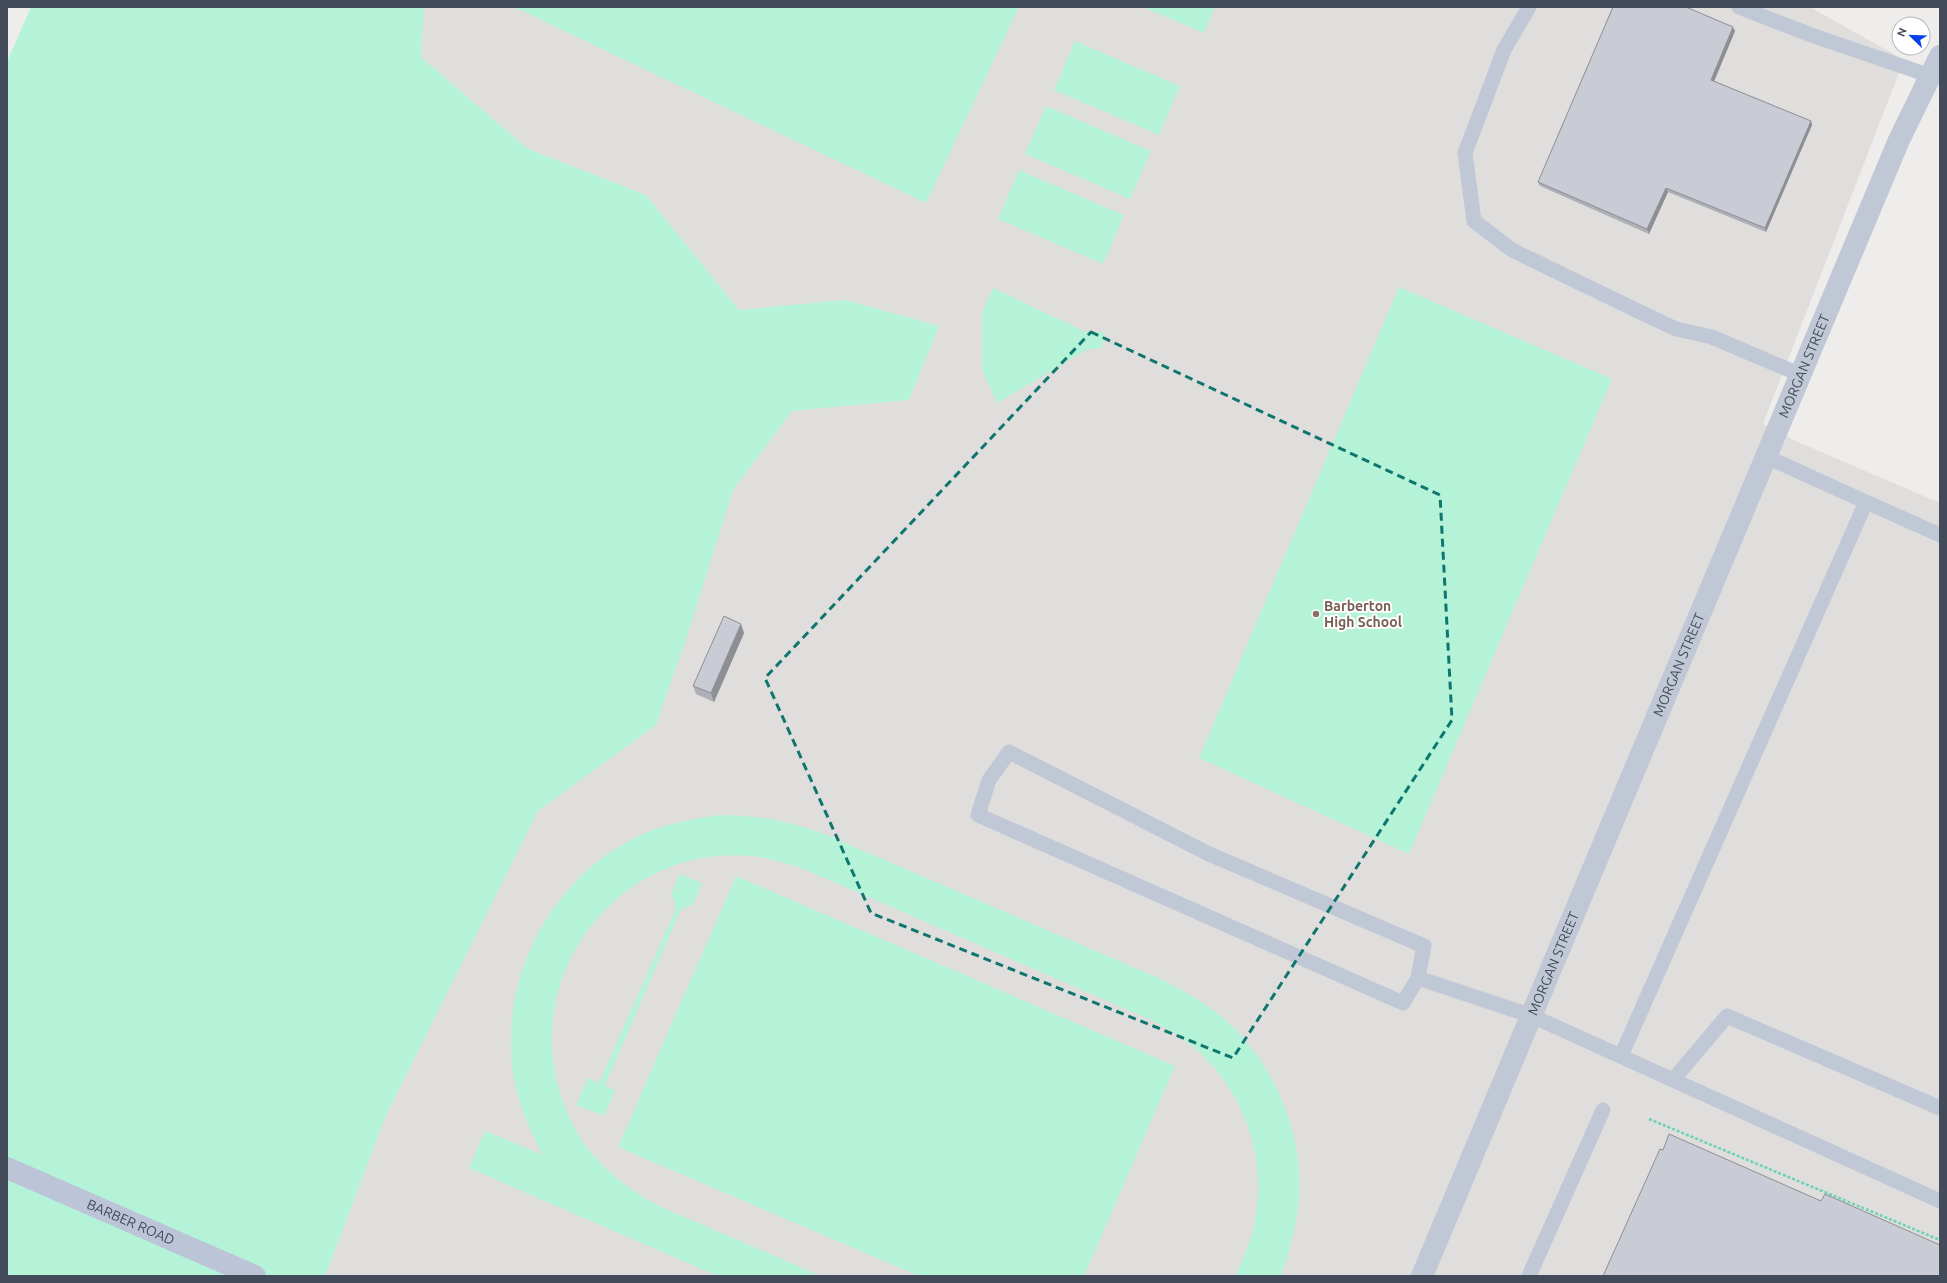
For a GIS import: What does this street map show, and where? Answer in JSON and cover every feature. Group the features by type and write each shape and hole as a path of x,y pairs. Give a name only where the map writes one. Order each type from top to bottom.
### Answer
{"main road":[{"name":"BARBER ROAD","path":"7,1168 255,1276"}],"street":[{"name":"MORGAN STREET","path":"1427,1274 1532,1016 1899,140 1936,70"}],"lane":[{"path":"1529,7 1504,50 1465,153 1474,221 1512,250 1676,329 1712,337 1801,375"},
{"path":"1739,7 1811,35 1936,70"},
{"path":"1767,457 1940,535"},
{"path":"1621,1056 1866,502"},
{"path":"1009,752 1209,854 1424,946 1418,978 1403,1002 978,814 989,780 1009,752"},
{"path":"1418,978 1532,1016 1940,1201"},
{"path":"1673,1080 1727,1016 1940,1108"},
{"path":"1529,1276 1603,1110"}],"path":[{"path":"1649,1119 1940,1240"}],"highlighted area":[{"path":"1091,332 1440,495 1452,720 1233,1058 871,913 765,678"}],"shaded area":[{"name":"Barberton High School","path":"424,7 1810,7 1891,53 1891,56 1897,56 1904,60 1763,424 1798,442 1940,503 1940,1276 325,1276 385,1118 538,810 656,725 733,490 792,411 909,400 939,326 845,300 739,310 646,195 528,149 421,57"}],"green space":[{"path":"31,7 424,7 421,57 528,149 646,195 739,310 845,300 939,326 909,400 792,411 733,490 687,636 656,725 538,811 385,1118 325,1276 7,1276 7,62"},
{"path":"514,7 1019,7 926,203"},
{"path":"1143,7 1215,7 1204,33"},
{"path":"1075,41 1180,86 1159,135 1054,90"},
{"path":"1046,106 1151,151 1130,199 1025,154"},
{"path":"1019,170 1124,215 1103,264 998,219"},
{"path":"1399,287 1612,379 1409,854 1199,758"},
{"path":"993,288 1088,333 1105,332 1102,348 1088,349 997,403 982,370 982,314"},
{"path":"720,815 748,816 772,820 796,825 822,833 1165,981 1210,1007 1242,1036 1258,1057 1284,1104 1292,1130 1298,1156 1300,1183 1295,1226 1281,1276 1235,1276 1248,1247 1256,1217 1258,1186 1256,1157 1248,1128 1236,1100 1219,1074 1192,1045 1149,1019 806,870 751,856 704,858 661,871 624,893 593,924 570,961 556,1002 552,1047 560,1093 566,1110 588,1149 601,1164 617,1178 633,1191 661,1207 821,1276 718,1276 469,1168 485,1131 543,1155 531,1131 521,1105 514,1079 511,1052 512,1017 519,982 530,949 547,918 567,890 592,866 621,845 661,827 703,817"},
{"path":"680,874 702,883 692,907 689,905 680,911 605,1085 615,1091 604,1116 576,1105 588,1078 599,1083 675,911 674,898 670,897"},
{"path":"736,876 1175,1066 1084,1276 919,1276 618,1147"}],"building":[{"path":"1613,7 1686,7 1733,27 1711,80 1811,121 1765,228 1666,188 1647,229 1538,182"},
{"path":"724,616 741,624 711,693 693,686"},
{"path":"1669,1134 1821,1201 1825,1194 1940,1245 1940,1276 1603,1276 1660,1149 1663,1150"}],"place":[{"name":"Barberton High School","path":"1316,614"}]}
